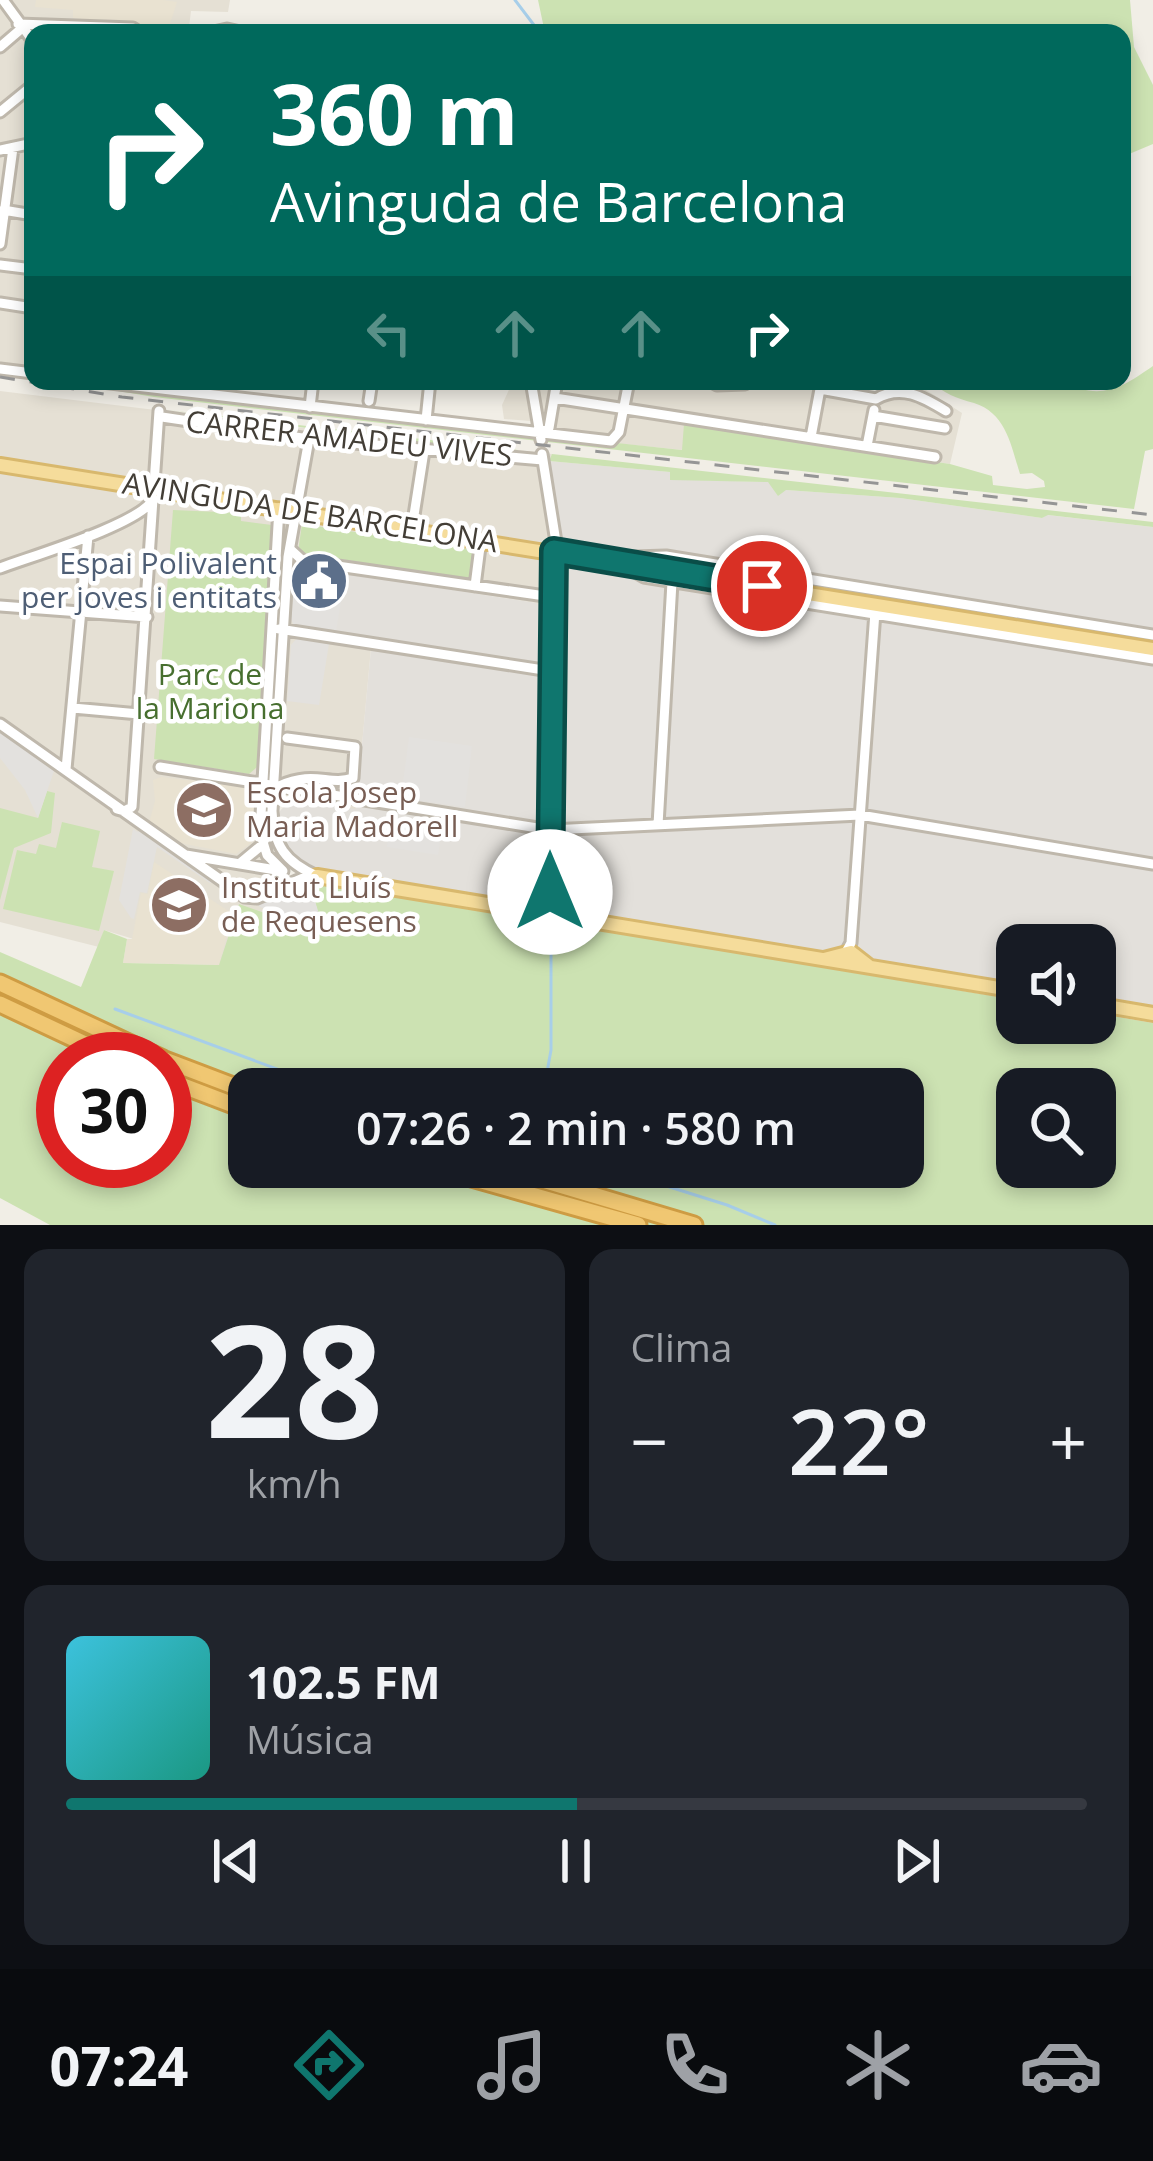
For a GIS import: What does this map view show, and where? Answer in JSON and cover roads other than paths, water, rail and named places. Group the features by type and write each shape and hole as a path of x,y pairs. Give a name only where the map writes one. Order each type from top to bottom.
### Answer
{"highway":[{"path":"0,983 106,1032"},
{"path":"0,1007 60,1032"},
{"path":"192,1070 228,1084"},
{"path":"192,1089 228,1103"},
{"path":"507,1188 638,1225"},
{"path":"570,1188 694,1225"}],"main road":[{"name":"AVINGUDA DE BARCELONA","path":"0,465 154,494 297,510 619,562 657,574 1153,649"},
{"path":"313,876 528,909 553,907 823,959 850,956 870,966 996,988"},
{"path":"1116,1008 1153,1014"}],"street":[{"path":"3,0 24,31"},
{"path":"0,46 24,26"},
{"path":"0,112 24,92"},
{"path":"0,150 24,145"},
{"path":"0,244 13,148"},
{"path":"170,390 540,436 616,439 626,390"},
{"path":"210,395 211,390"},
{"path":"310,407 312,390"},
{"path":"369,401 371,390"},
{"path":"426,420 429,390"},
{"path":"532,390 540,436"},
{"path":"540,436 549,428 556,390"},
{"path":"811,437 820,390"},
{"path":"826,390 876,399 899,391 946,411"},
{"path":"555,398 935,457"},
{"path":"867,446 876,399"},
{"name":"CARRER AMADEU VIVES","path":"154,494 161,414 309,439 543,457 554,551"},
{"path":"873,416 945,428"},
{"path":"284,871 262,845 262,783 278,629 309,439"},
{"path":"412,528 424,451"},
{"path":"0,568 146,509 154,494"},
{"path":"117,809 132,807 154,494"},
{"path":"279,508 273,823 278,846 287,858 313,876"},
{"path":"66,770 88,536"},
{"path":"475,586 481,539"},
{"path":"290,549 303,561 552,598"},
{"path":"553,907 550,670 554,551"},
{"name":"AVINGUDA DE BARCELONA","path":"619,562 634,556 676,558 1153,634"},
{"path":"657,574 661,560 676,558"},
{"name":"AVINGUDA DE BARCELONA","path":"657,574 672,582 877,609 1153,659"},
{"path":"658,825 672,582"},
{"path":"0,606 147,616"},
{"path":"850,956 877,609"},
{"path":"278,629 550,670"},
{"path":"73,708 139,714"},
{"path":"0,724 250,899 313,876"},
{"path":"274,788 307,776 346,782 353,778 355,747 287,738"},
{"path":"160,767 550,830 860,815 1153,864"},
{"path":"239,864 262,845 273,823"},
{"path":"180,854 313,876"}],"waterway":[{"path":"515,0 533,24"},
{"path":"548,1068 551,942"},
{"path":"115,1009 274,1068"},
{"path":"673,1188 775,1225"}],"railway":[{"path":"0,377 24,381"},
{"path":"79,390 1153,515"}],"place":[{"name":"Espai Polivalent per joves i entitats","path":"319,581"},
{"name":"Escola Josep Maria Madorell","path":"204,810"},
{"name":"Institut Lluís de Requesens","path":"179,905"}],"park label":[{"name":"Parc de la Mariona","path":"210,692"}]}
